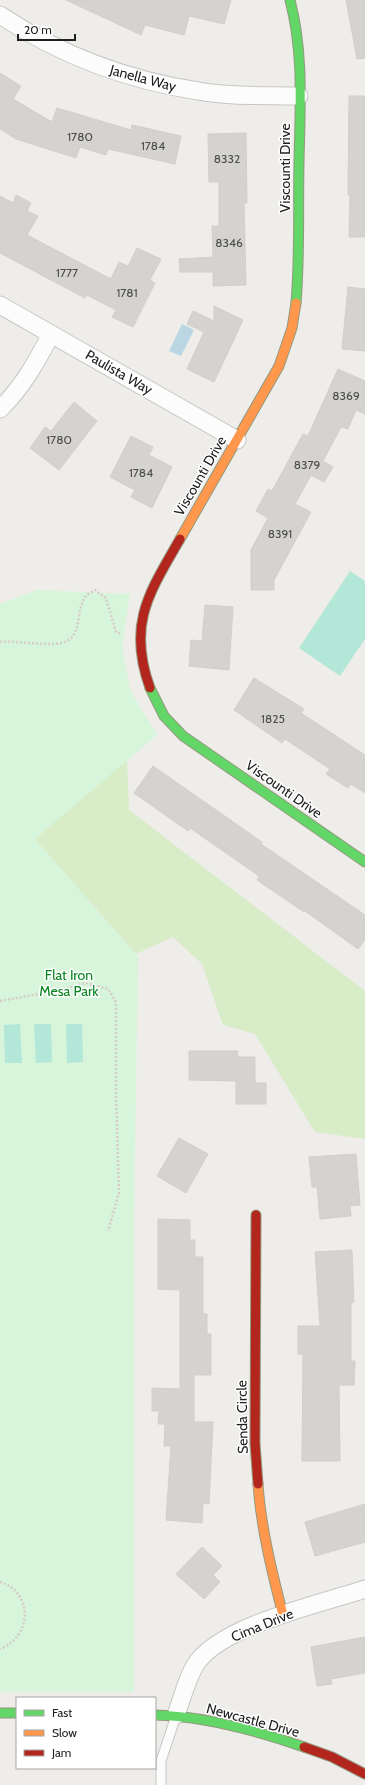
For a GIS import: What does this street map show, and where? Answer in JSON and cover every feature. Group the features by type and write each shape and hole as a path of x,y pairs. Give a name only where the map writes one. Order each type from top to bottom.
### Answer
{"street":[{"name":"Viscounti Drive","path":"290,0 298,51 299,96 296,306 290,336 279,366 154,586 143,610 139,638 141,663 149,688 162,714 182,736 365,862"},
{"name":"Janella Way","path":"0,15 55,47 97,65 144,80 200,91 299,96"},
{"name":"Paulista Way","path":"0,305 237,440"},
{"path":"0,409 15,394 51,334"},
{"name":"Senda Circle","path":"256,1215 255,1444 259,1504 270,1564 283,1615"},
{"name":"Cima Drive","path":"176,1715 198,1662 209,1650 254,1625 365,1589"},
{"path":"0,1713 16,1713"},
{"name":"Newcastle Drive","path":"156,1715 176,1715 271,1736 316,1752 365,1774"}],"lane":[{"path":"161,1785 161,1760 176,1715"}],"path":[{"path":"0,642 56,644 67,642 74,636 82,603 87,595 95,590 106,598 116,632 139,638"},
{"path":"0,1000 56,991 86,982 108,988 116,1002 116,1093 119,1192 108,1231"},
{"path":"0,1582 12,1588 20,1597 24,1607 25,1618 22,1629 16,1639 0,1649"}],"green space":[{"path":"350,571 365,581 365,639 340,676 299,648"},
{"name":"Flat Iron Mesa Park","path":"37,590 130,594 122,646 130,690 157,735 35,839 138,957 134,1215 134,1692 0,1692 0,604"},
{"path":"127,760 129,810 365,991 365,1139 315,1132 255,1034 223,1025 202,964 173,937 136,954 35,839"},
{"path":"20,1024 22,1063 5,1063 4,1025"},
{"path":"34,1024 51,1024 52,1062 36,1063"},
{"path":"66,1024 82,1024 83,1062 67,1063"}],"water":[{"path":"182,324 194,330 181,356 169,351"}],"building":[{"path":"66,0 231,0 224,24 189,16 184,35 145,25 141,35"},
{"path":"346,0 365,0 365,58 357,59"},
{"path":"0,73 21,86 13,99 52,122 57,108 131,130 132,125 181,136 175,164 108,149 106,155 80,147 76,158 16,139 0,129"},
{"path":"349,96 365,96 365,237 349,237"},
{"path":"246,133 247,203 244,203 246,285 213,286 213,272 180,272 179,259 213,257 212,226 219,226 219,182 209,182 208,134"},
{"path":"16,195 31,203 27,211 38,216 27,235 111,279 119,262 128,266 137,248 161,259 150,280 155,283 133,327 112,317 116,310 87,295 85,298 0,253 0,196 13,203"},
{"path":"348,287 365,289 365,351 342,349"},
{"path":"214,306 243,320 214,382 187,369 204,332 187,324 193,311 214,321"},
{"path":"338,369 365,381 365,414 356,410 348,429 341,427 323,461 333,467 324,482 311,475 295,504 311,512 274,580 274,590 251,590 251,550 268,518 256,511 268,489 272,491 303,434 308,436"},
{"path":"74,402 97,421 59,470 30,448 45,427 51,431"},
{"path":"131,436 153,447 149,455 172,467 152,508 131,497 135,490 110,477"},
{"path":"205,605 233,607 229,670 189,666 191,640 202,641"},
{"path":"254,678 304,709 301,713 365,755 365,793 351,784 348,788 326,774 330,769 285,739 282,743 234,710"},
{"path":"153,766 262,842 261,844 365,915 365,940 358,949 305,911 304,912 257,880 259,876 190,828 188,831 134,793"},
{"path":"189,1051 238,1051 237,1057 255,1057 255,1083 266,1083 266,1104 236,1104 236,1081 189,1080"},
{"path":"179,1138 208,1154 186,1193 157,1176"},
{"path":"356,1154 360,1205 350,1206 351,1216 320,1219 317,1187 312,1187 309,1157"},
{"path":"158,1219 190,1220 190,1240 195,1240 195,1257 203,1257 203,1314 207,1314 207,1334 211,1334 211,1375 194,1375 194,1422 213,1422 209,1504 203,1503 202,1523 166,1520 171,1446 164,1446 165,1424 158,1424 159,1411 152,1411 152,1388 180,1389 180,1290 158,1289"},
{"path":"352,1250 354,1302 351,1303 351,1361 355,1361 354,1385 339,1385 340,1461 302,1461 303,1354 298,1354 298,1326 320,1326 315,1252"},
{"path":"365,1504 365,1542 315,1556 305,1522"},
{"path":"202,1547 222,1566 213,1575 220,1582 204,1599 176,1574"},
{"path":"365,1637 365,1673 331,1679 332,1684 317,1686 311,1647"}],"traffic: fast":[{"path":"290,0 297,40 300,81 296,303"},
{"path":"150,688 164,716 183,736 365,862"},
{"path":"0,1713 16,1713"},
{"path":"156,1715 192,1718 231,1725 304,1747"}],"traffic: slow":[{"path":"180,539 279,366 292,328 296,303"},
{"path":"258,1484 264,1533 283,1615"}],"traffic: jam":[{"path":"150,688 143,665 141,627 151,593 180,539"},
{"path":"256,1215 255,1443 258,1484"},
{"path":"304,1747 332,1757 365,1774"}]}
